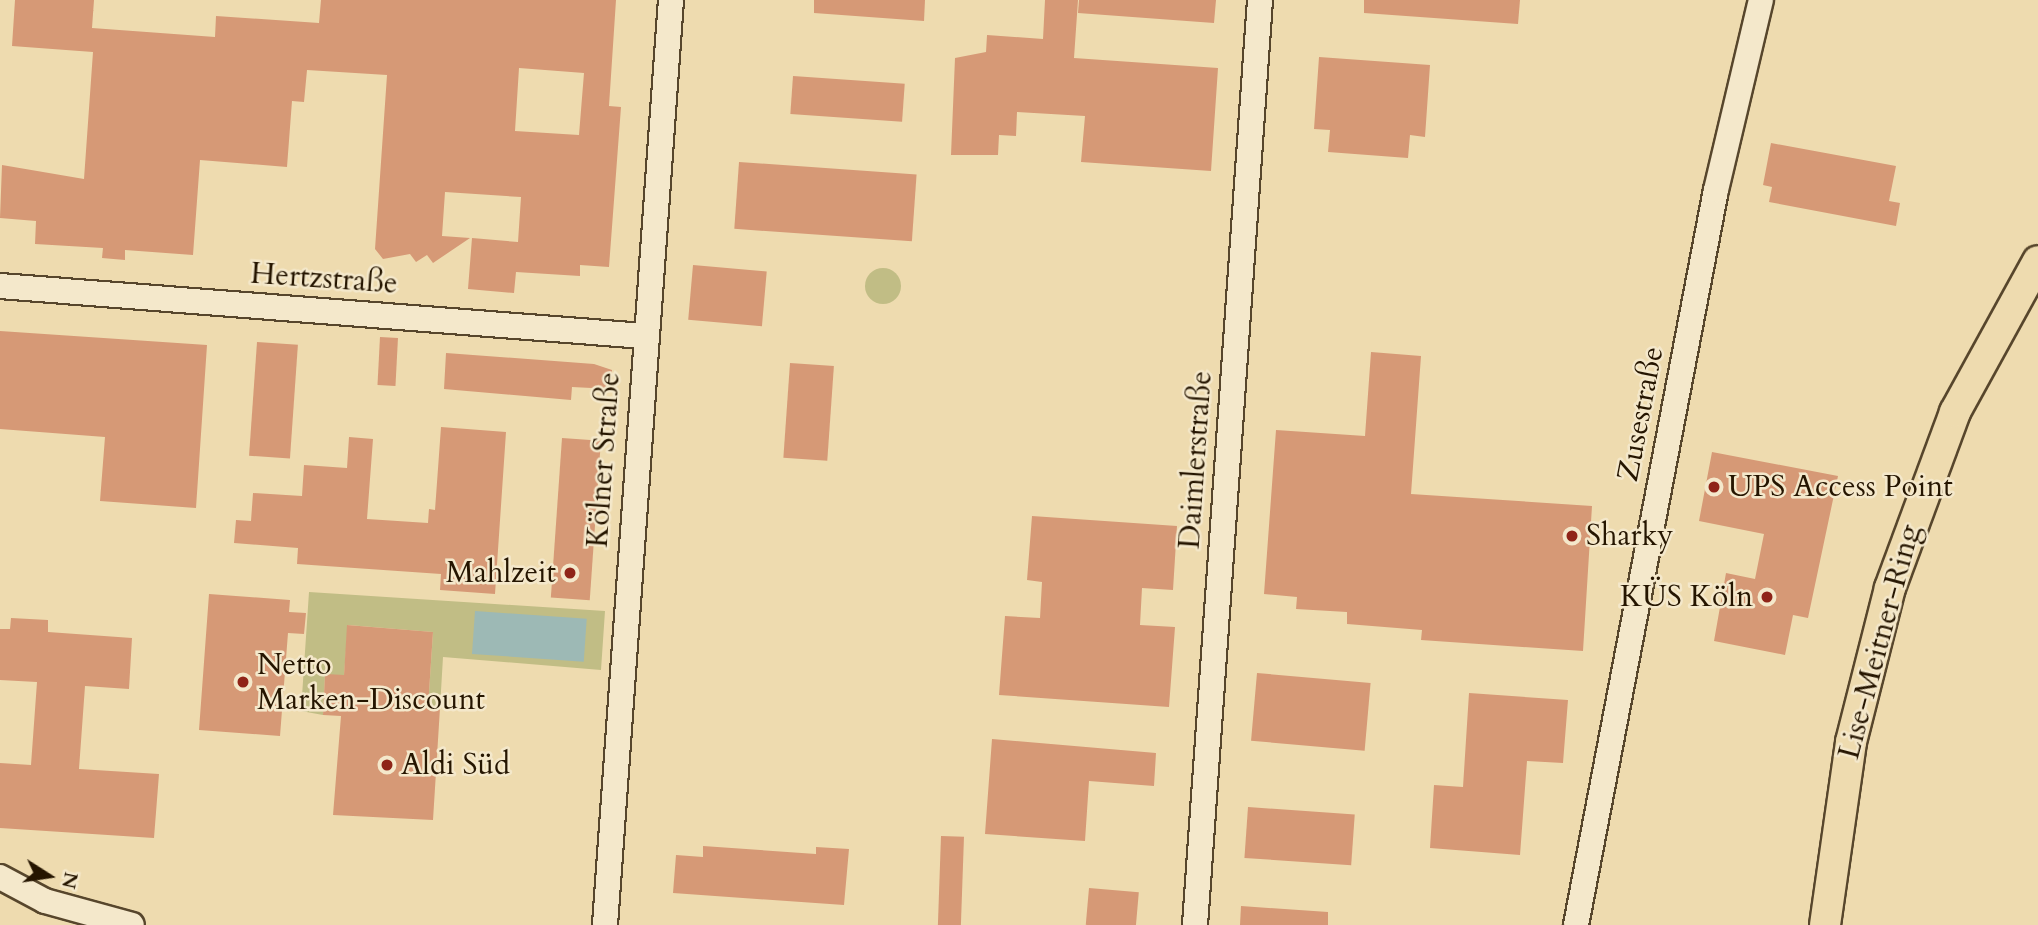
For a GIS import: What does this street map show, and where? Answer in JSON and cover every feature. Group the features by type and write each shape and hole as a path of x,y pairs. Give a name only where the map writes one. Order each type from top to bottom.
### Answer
{"main road":[{"name":"Lise-Meitner-Ring","path":"1825,925 1851,742 1890,588 1955,412 2038,261"}],"street":[{"name":"Kölner Straße","path":"605,925 644,336 671,0"},
{"name":"Daimlerstraße","path":"1195,925 1260,0"},
{"name":"Zusestraße","path":"1576,925 1715,197 1761,0"},
{"name":"Hertzstraße","path":"0,285 644,336"},
{"path":"0,877 44,901 132,925"}],"shaded area":[{"path":"883,268 896,273 901,286 896,299 883,304 870,299 865,286 870,273"},
{"path":"309,592 605,611 601,670 443,657 440,708 428,707 433,632 348,625 344,675 325,675 323,715 301,711"}],"water":[{"path":"475,611 587,619 584,662 472,654"}],"building":[{"path":"15,0 94,0 92,28 215,37 216,16 319,23 321,0 616,0 609,106 621,107 609,267 580,265 580,276 516,272 514,293 468,289 472,238 518,242 521,197 445,192 442,236 470,238 433,263 427,255 416,262 410,254 383,259 375,249 387,75 307,70 304,102 292,101 287,167 200,160 193,255 125,250 125,260 102,258 103,248 35,244 36,221 0,218 2,165 84,179 93,52 12,46","holes":["519,68 584,73 579,135 515,131"]},
{"path":"814,0 925,0 924,21 814,13"},
{"path":"1045,0 1078,0 1074,58 1218,68 1211,171 1081,162 1085,116 1017,112 1016,136 999,135 998,155 951,155 955,58 986,52 987,35 1043,39"},
{"path":"1079,0 1216,0 1214,23 1078,13"},
{"path":"1364,0 1520,0 1518,24 1364,13"},
{"path":"1319,57 1430,65 1425,137 1410,135 1408,158 1328,152 1330,130 1314,129"},
{"path":"793,76 905,84 902,122 790,114"},
{"path":"1771,143 1896,166 1889,201 1900,203 1896,226 1769,202 1772,187 1763,185"},
{"path":"739,162 917,174 912,241 734,229"},
{"path":"693,265 767,271 762,326 688,320"},
{"path":"0,331 207,345 196,508 100,501 105,437 0,429"},
{"path":"380,337 398,338 395,386 377,385"},
{"path":"257,342 298,345 290,459 249,456"},
{"path":"1371,352 1421,356 1411,494 1592,506 1583,651 1421,640 1422,630 1347,624 1347,612 1296,609 1297,597 1264,594 1276,430 1365,436"},
{"path":"446,353 594,364 612,370 611,389 572,387 571,400 444,389"},
{"path":"790,363 834,366 827,461 783,458"},
{"path":"441,427 506,432 495,594 440,590 441,574 297,564 298,548 234,543 236,520 251,521 253,493 302,496 304,465 347,468 349,437 373,439 367,519 428,523 429,509 435,510"},
{"path":"562,438 601,441 590,600 551,598"},
{"path":"1712,452 1838,476 1808,618 1793,615 1785,655 1714,641 1726,573 1755,579 1764,534 1699,521"},
{"path":"1032,516 1177,526 1173,590 1142,588 1140,625 1175,627 1169,707 999,695 1005,616 1040,618 1042,582 1027,580"},
{"name":"Netto Marken-Discount","path":"209,594 290,600 289,612 306,613 304,634 288,633 280,736 199,730"},
{"path":"11,618 48,620 48,632 132,638 129,689 85,686 79,769 159,774 154,838 0,828 0,763 31,765 37,682 0,680 0,629 10,629"},
{"name":"Aldi Süd","path":"347,625 433,632 428,707 440,708 433,820 333,815 341,716 323,715 325,674 344,675"},
{"path":"1257,673 1371,683 1365,751 1251,741"},
{"path":"1469,693 1568,700 1563,763 1527,761 1520,855 1430,848 1434,785 1463,787"},
{"path":"992,739 1156,753 1154,786 1089,781 1085,841 985,834"},
{"path":"1248,807 1355,814 1351,865 1244,858"},
{"path":"941,836 964,837 961,925 938,925"},
{"path":"703,846 816,854 816,847 849,849 844,905 673,893 676,855 703,857"},
{"path":"1089,888 1139,892 1136,925 1086,925"},
{"path":"1241,906 1328,912 1328,925 1240,925"}],"place":[{"name":"UPS Access Point","path":"1714,487"},
{"name":"Sharky","path":"1572,536"},
{"name":"Mahlzeit","path":"570,573"},
{"name":"KÜS Köln","path":"1767,597"},
{"name":"Netto Marken-Discount","path":"243,682"},
{"name":"Aldi Süd","path":"387,765"}]}
